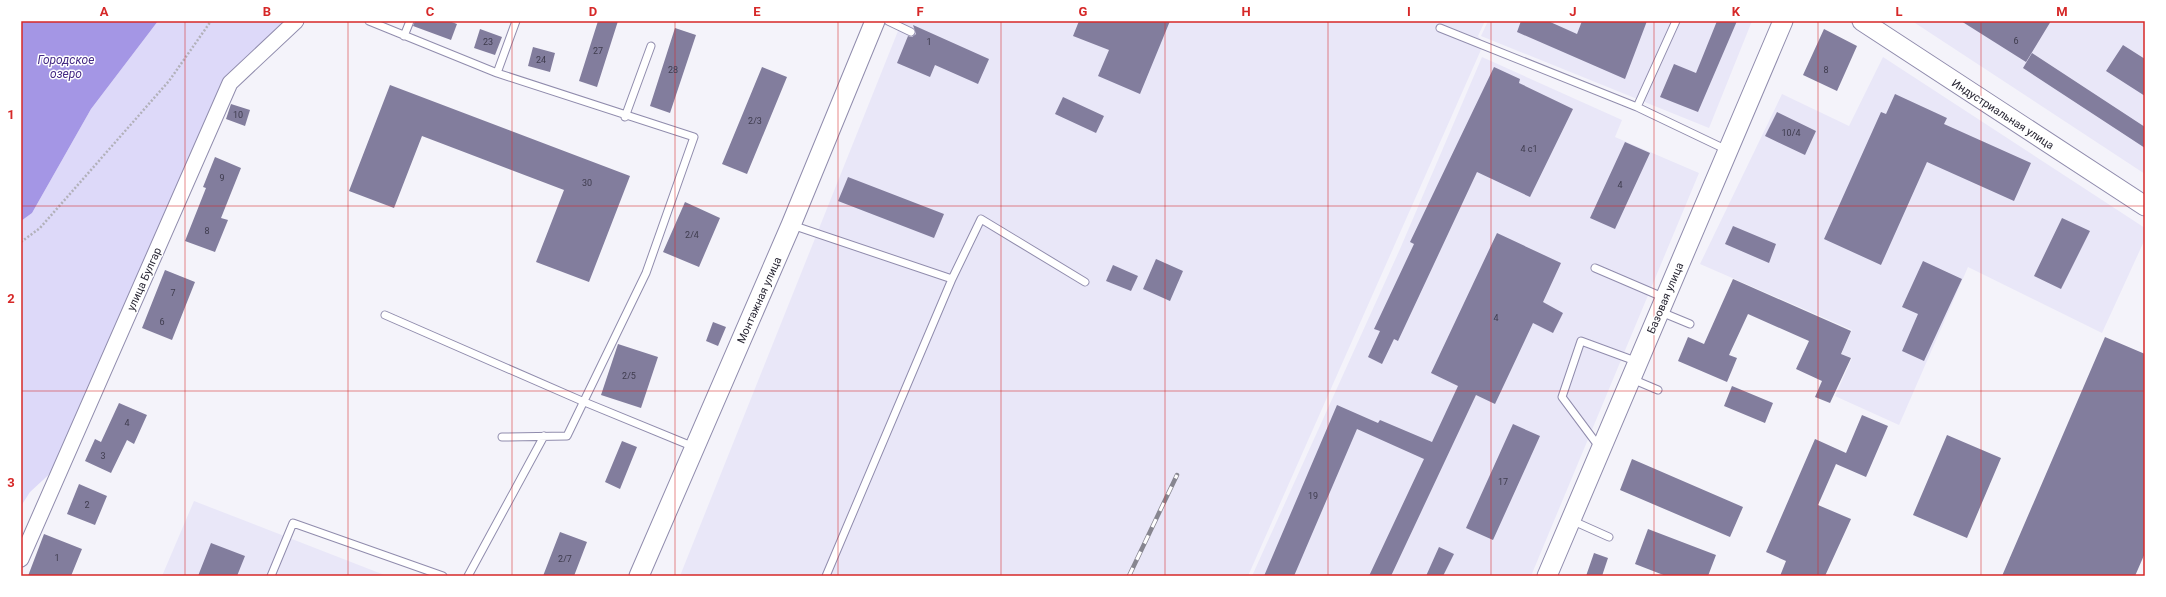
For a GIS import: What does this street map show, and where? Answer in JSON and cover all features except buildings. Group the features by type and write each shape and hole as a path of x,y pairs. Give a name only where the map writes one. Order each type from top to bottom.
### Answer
{"street":[{"name":"улица Булгар","path":"21,558 230,83 296,21"},
{"name":"Монтажная улица","path":"639,576 792,225 835,114 875,21"},
{"name":"Базовая улица","path":"1547,576 1783,21"},
{"name":"Индустриальная улица","path":"1862,21 2145,206"}],"lane":[{"path":"369,21 497,73 626,117 694,138 646,273 582,401 567,436 502,437"},
{"path":"404,36 410,21"},
{"path":"497,73 516,21"},
{"path":"888,21 910,32"},
{"path":"1637,107 1676,21"},
{"path":"1440,28 1637,107 1728,150"},
{"path":"626,117 651,46"},
{"path":"826,576 952,279 981,219 1085,282"},
{"path":"792,225 952,279"},
{"path":"1595,268 1662,305 1690,324"},
{"path":"385,315 582,401 695,447"},
{"path":"1601,450 1562,397 1581,341 1634,370 1658,390"},
{"path":"468,576 544,436"},
{"path":"1571,520 1609,537"},
{"path":"272,576 293,523 443,576"}],"path":[{"path":"21,242 40,228 169,81 211,21"}],"shaded area":[{"path":"158,21 284,21 228,74 56,468 30,492 21,506 21,221 32,213 91,109"},
{"path":"902,21 1485,21 1478,36 1484,43 1248,576 680,576"},
{"path":"1488,21 1752,21 1709,128 1481,36"},
{"path":"1912,21 2145,21 2145,174"},
{"path":"1482,57 1622,120 1615,137 1699,173 1531,576 1252,576 1400,249"},
{"path":"1883,57 2145,228 2145,239 2102,333 1968,267 1899,425 1835,396 1852,358 1841,354 1852,330 1700,264 1782,94 1849,126"},
{"path":"194,501 387,576 162,576"}],"water":[{"name":"Городское озеро","path":"21,21 158,21 91,109 32,213 21,221"}],"railway":[{"path":"1129,576 1177,475"}]}
